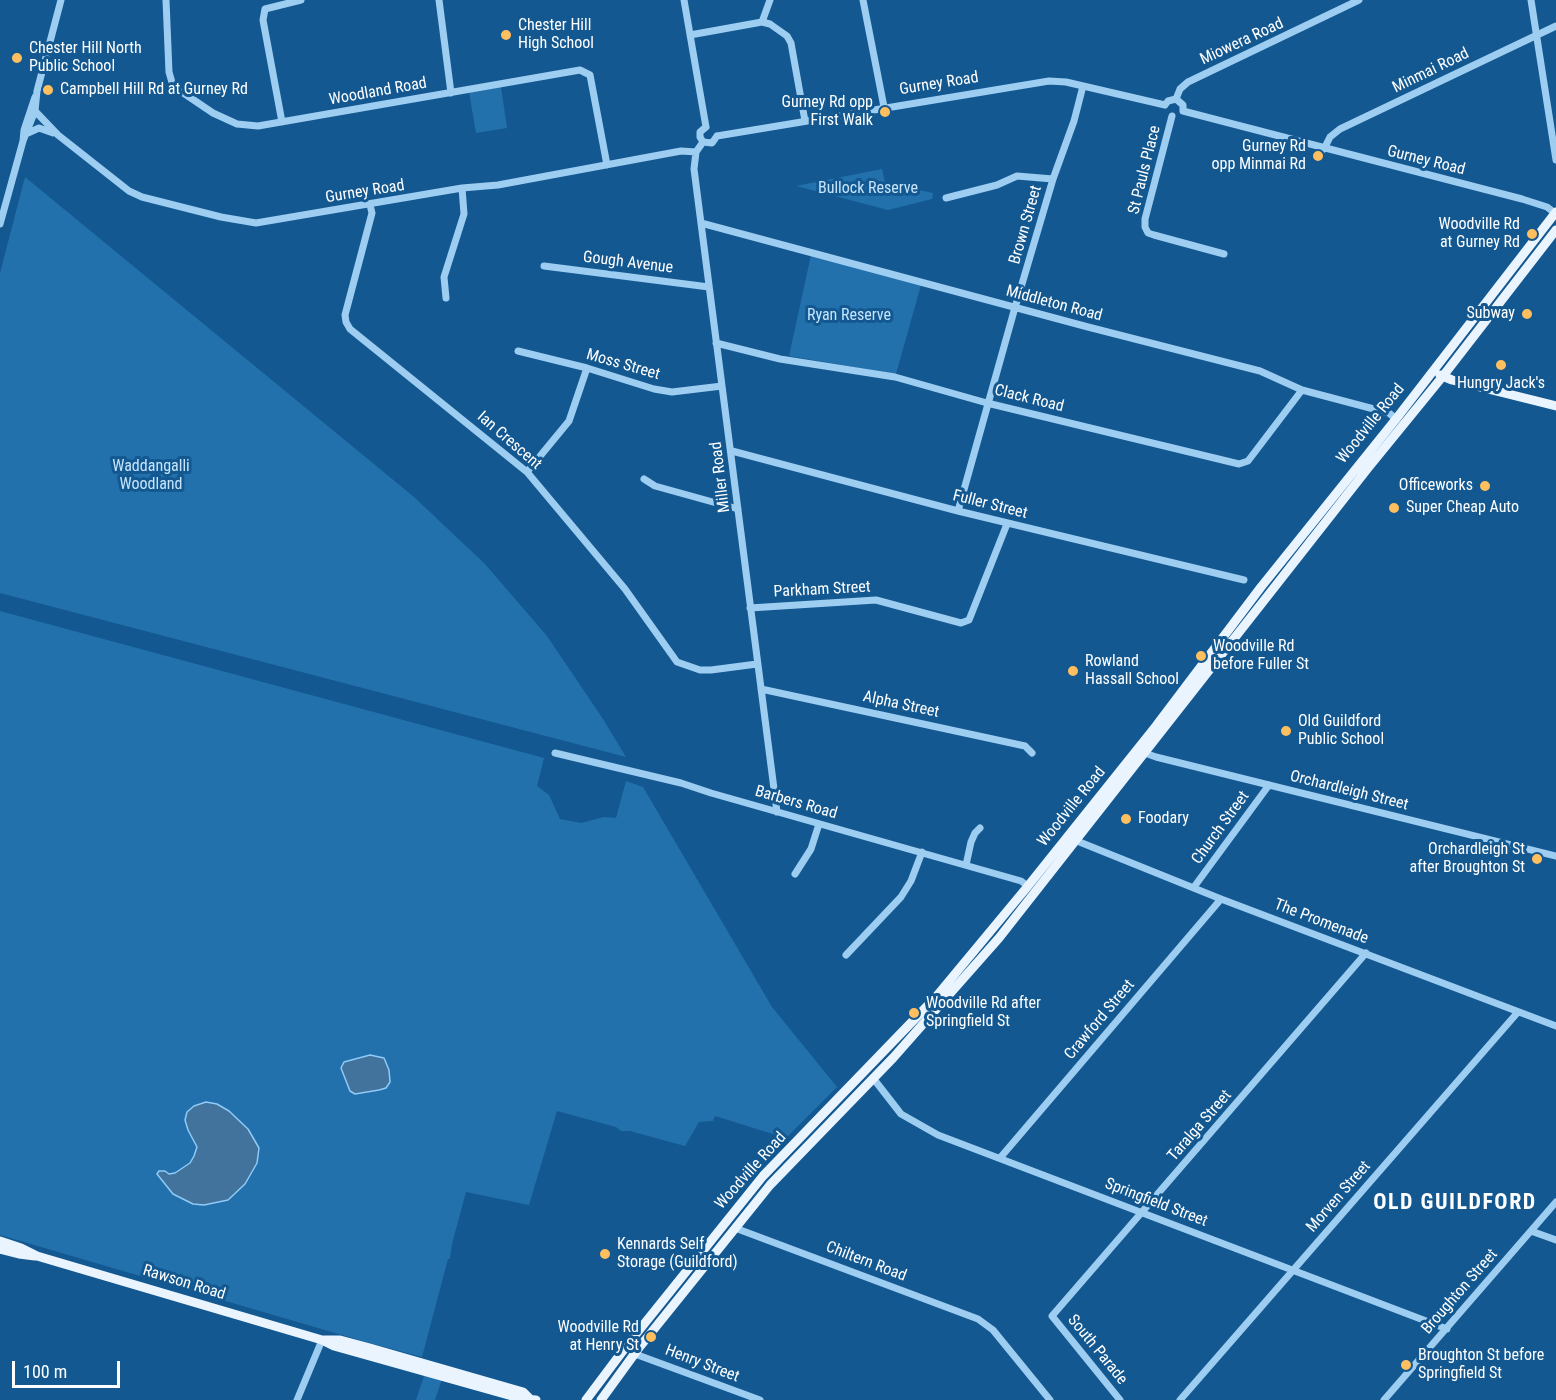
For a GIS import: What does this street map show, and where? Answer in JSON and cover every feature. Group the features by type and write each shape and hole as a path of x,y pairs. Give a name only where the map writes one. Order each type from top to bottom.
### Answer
{"main road":[{"name":"Woodville Road","path":"601,1400 634,1353 770,1185 865,1088 999,938 1077,841 1140,751 1305,531 1396,419 1556,213"},
{"name":"Woodville Road","path":"586,1400 763,1176 935,998 1140,751 1443,376 1556,230"},
{"path":"1433,370 1443,376 1556,406"},
{"name":"Rawson Road","path":"0,1245 13,1245 37,1256 322,1340 334,1346 523,1399 533,1399"},
{"name":"Rawson Road","path":"0,1245 19,1254 37,1256"}],"street":[{"path":"23,141 35,111 61,0"},
{"name":"Woodland Road","path":"166,0 169,72 173,86 213,113 237,124 258,126 580,70 590,75 607,165"},
{"path":"282,122 263,20 265,9 301,0"},
{"path":"439,0 451,93"},
{"path":"684,0 706,127"},
{"path":"762,22 770,0"},
{"path":"863,0 884,107"},
{"name":"Miowera Road","path":"1176,99 1180,89 1188,82 1359,0"},
{"path":"1531,0 1554,127 1556,160"},
{"path":"690,35 762,22 770,24 787,36 791,43 805,121"},
{"name":"Minmai Road","path":"1324,149 1330,137 1340,129 1556,26"},
{"name":"Gurney Road","path":"717,136 1049,81 1083,86 1165,105"},
{"name":"Brown Street","path":"958,512 987,403 1083,86"},
{"path":"0,224 20,153 24,130 38,91"},
{"path":"1171,99 1176,99 1183,105 1183,111 1180,115 1172,116 1166,111 1165,105 1171,99"},
{"name":"Gurney Road","path":"35,111 58,135 129,191 141,197 241,222 256,223 498,184 681,151 696,152"},
{"name":"Gurney Road","path":"1183,111 1522,199 1547,207 1556,213"},
{"name":"St Pauls Place","path":"1172,116 1143,232 1224,254"},
{"path":"703,142 712,143 717,136 714,129 706,127"},
{"path":"703,142 700,132 706,127"},
{"path":"28,133 39,128 58,135"},
{"path":"696,152 703,142"},
{"name":"Miller Road","path":"696,152 694,169 708,287 732,451 777,812"},
{"path":"946,198 997,185 1017,177 1053,179"},
{"path":"446,298 444,277 464,214 462,188"},
{"name":"Ian Crescent","path":"370,205 372,213 345,315 350,328 527,472 625,589 673,659 700,670 758,664"},
{"name":"Middleton Road","path":"701,224 1260,371 1302,390 1389,413 1396,419"},
{"name":"Gough Avenue","path":"544,266 708,287"},
{"name":"Clack Road","path":"716,343 780,359 895,377 987,403 1239,464 1248,461 1302,390"},
{"name":"Moss Street","path":"518,351 587,368 654,389 672,392 722,386"},
{"path":"527,472 569,421 587,368"},
{"name":"Fuller Street","path":"732,451 958,512 1245,580"},
{"path":"644,479 655,486 738,509"},
{"name":"Parkham Street","path":"750,608 876,600 961,623 969,620 1007,524"},
{"name":"Alpha Street","path":"761,689 1024,746 1032,753"},
{"name":"Orchardleigh Street","path":"1140,751 1556,856"},
{"name":"Barbers Road","path":"555,753 681,783 1021,881 1028,886"},
{"name":"Church Street","path":"1194,887 1269,785"},
{"path":"795,874 811,849 819,824"},
{"path":"966,865 971,842 980,828"},
{"name":"The Promenade","path":"1077,841 1221,899 1556,1026"},
{"path":"846,955 902,897 922,852"},
{"name":"Crawford Street","path":"1000,1158 1221,899"},
{"name":"Taralga Street","path":"1052,1316 1366,953"},
{"name":"Morven Street","path":"1180,1400 1518,1012"},
{"name":"Springfield Street","path":"873,1078 893,1106 909,1120 938,1135 1447,1329"},
{"name":"Broughton Street","path":"1384,1400 1556,1202"},
{"name":"Chiltern Road","path":"735,1228 978,1319 998,1335 1050,1400"},
{"path":"1531,1231 1556,1240"},
{"name":"South Parade","path":"1052,1316 1120,1400"},
{"path":"297,1400 322,1340"},
{"name":"Henry Street","path":"634,1353 760,1400"}],"green space":[{"path":"501,87 507,128 476,133 469,92"},
{"name":"Bullock Reserve","path":"882,169 885,183 933,193 932,199 888,210 796,186"},
{"name":"Waddangalli Woodland","path":"25,177 414,497 485,564 547,636 626,757 0,593 0,273"},
{"name":"Ryan Reserve","path":"811,255 921,285 896,374 789,356"},
{"path":"0,611 544,758 537,786 549,795 560,819 581,823 604,817 616,818 626,781 643,787 772,1007 837,1087 786,1138 715,1116 713,1121 699,1122 685,1146 630,1131 621,1131 616,1127 557,1111 529,1205 466,1192 450,1259 448,1259 422,1357 0,1235"},
{"path":"425,1373 442,1379 435,1400 416,1400"}],"shaded area":[{"path":"370,1055 384,1058 389,1070 390,1082 386,1088 355,1094 350,1091 341,1068 344,1062"},
{"path":"206,1102 217,1104 229,1111 248,1129 259,1148 257,1163 245,1184 228,1200 204,1205 193,1204 173,1194 157,1174 159,1171 175,1173 190,1163 197,1147 185,1120 187,1112 194,1106"}],"place":[{"name":"Chester Hill High School","path":"506,35"},
{"name":"Chester Hill North Public School","path":"17,58"},
{"name":"Campbell Hill Rd at Gurney Rd","path":"48,90"},
{"name":"Gurney Rd opp First Walk","path":"885,112"},
{"name":"Gurney Rd opp Minmai Rd","path":"1318,156"},
{"name":"Woodville Rd at Gurney Rd","path":"1532,234"},
{"name":"Subway","path":"1527,314"},
{"name":"Hungry Jack's","path":"1501,365"},
{"name":"Officeworks","path":"1485,486"},
{"name":"Super Cheap Auto","path":"1394,508"},
{"name":"Woodville Rd before Fuller St","path":"1201,656"},
{"name":"Rowland Hassall School","path":"1073,671"},
{"name":"Old Guildford Public School","path":"1286,731"},
{"name":"Foodary","path":"1126,819"},
{"name":"Orchardleigh St after Broughton St","path":"1537,859"},
{"name":"Woodville Rd after Springfield St","path":"914,1013"},
{"name":"Kennards Self Storage (Guildford)","path":"605,1254"},
{"name":"Woodville Rd at Henry St","path":"651,1337"},
{"name":"Broughton St before Springfield St","path":"1406,1365"}],"district":[{"name":"OLD GUILDFORD","path":"1455,1203"}]}
